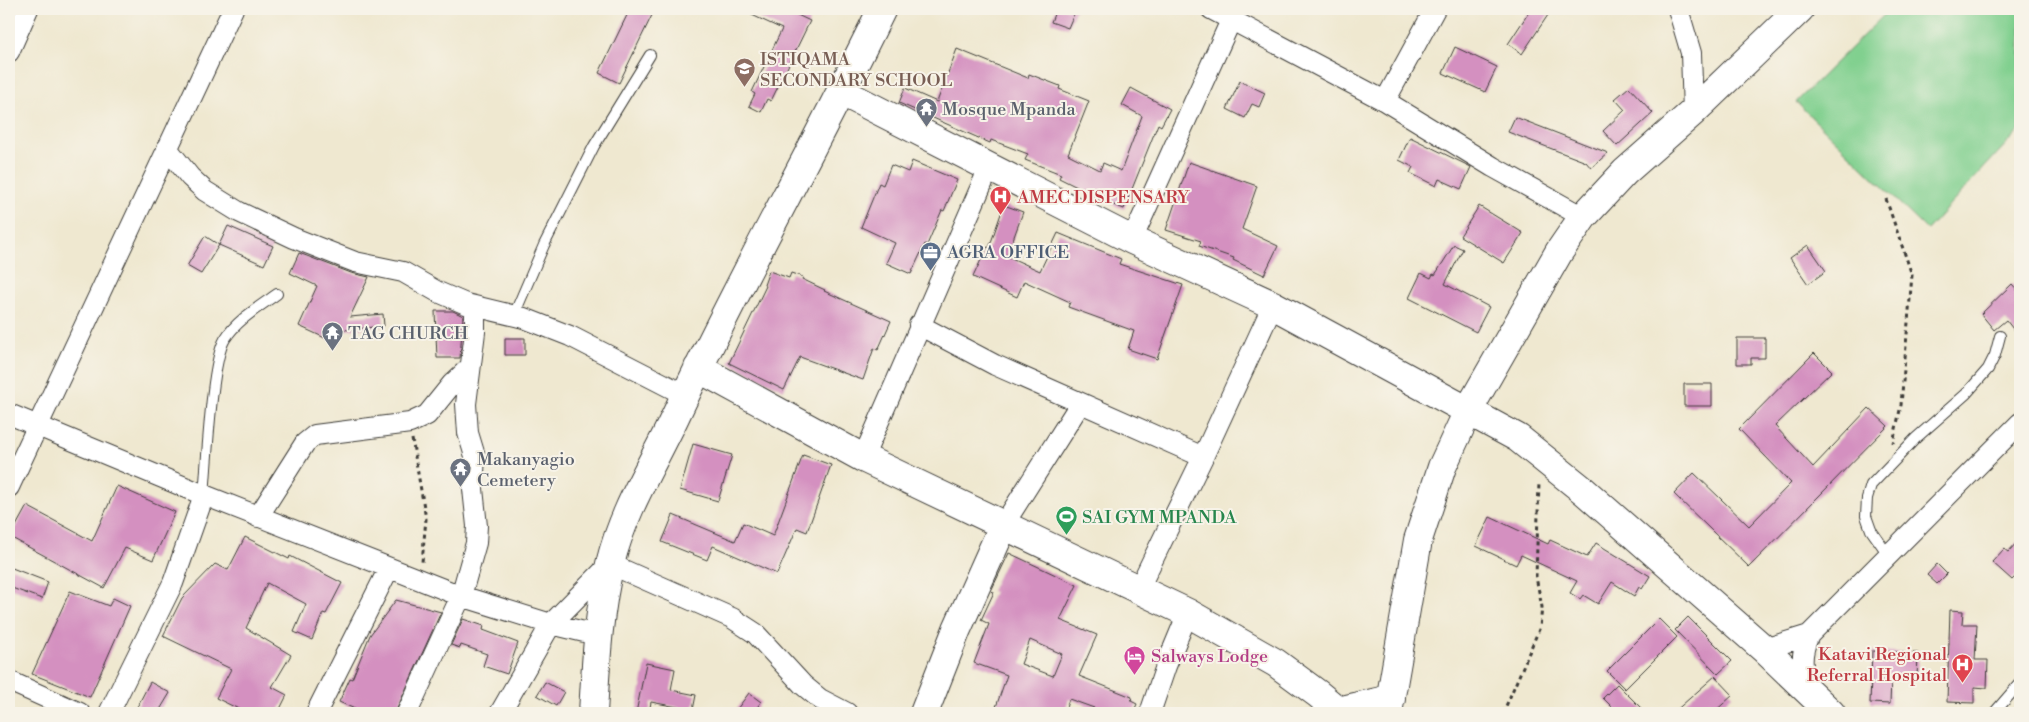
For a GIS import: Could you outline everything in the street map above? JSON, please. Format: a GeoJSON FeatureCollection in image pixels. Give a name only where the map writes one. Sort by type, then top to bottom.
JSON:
{"type":"FeatureCollection","features":[{"type":"Feature","properties":{"kind":"street"},"geometry":{"type":"LineString","coordinates":[[9,52],[28,9]]}},
{"type":"Feature","properties":{"kind":"street"},"geometry":{"type":"LineString","coordinates":[[9,487],[232,9]]}},
{"type":"Feature","properties":{"kind":"street"},"geometry":{"type":"LineString","coordinates":[[593,713],[597,635],[610,564],[633,498],[698,368],[842,92],[882,9]]}},
{"type":"Feature","properties":{"kind":"street"},"geometry":{"type":"LineString","coordinates":[[1211,9],[1233,14],[1385,101],[1493,167],[1583,217]]}},
{"type":"Feature","properties":{"kind":"street"},"geometry":{"type":"LineString","coordinates":[[1385,101],[1435,9]]}},
{"type":"Feature","properties":{"kind":"street"},"geometry":{"type":"LineString","coordinates":[[1678,9],[1691,53],[1693,112]]}},
{"type":"Feature","properties":{"kind":"street"},"geometry":{"type":"LineString","coordinates":[[698,368],[863,458],[1188,613],[1276,663],[1339,712],[1389,706],[1418,540],[1442,467],[1469,409],[1559,252],[1583,217],[1625,172],[1693,112],[1800,9]]}},
{"type":"Feature","properties":{"kind":"street"},"geometry":{"type":"LineString","coordinates":[[1132,240],[1233,14]]}},
{"type":"Feature","properties":{"kind":"street"},"geometry":{"type":"LineString","coordinates":[[842,92],[1132,240],[1273,305],[1469,409],[1518,438],[1764,649],[1831,713]]}},
{"type":"Feature","properties":{"kind":"street"},"geometry":{"type":"LineString","coordinates":[[167,148],[190,178],[205,191],[239,212],[294,238],[356,262],[403,272],[438,292],[475,307],[514,315],[592,346],[685,395]]}},
{"type":"Feature","properties":{"kind":"street"},"geometry":{"type":"LineString","coordinates":[[863,458],[919,325],[989,168]]}},
{"type":"Feature","properties":{"kind":"street"},"geometry":{"type":"LineString","coordinates":[[1139,588],[1203,458],[1273,305]]}},
{"type":"Feature","properties":{"kind":"street"},"geometry":{"type":"LineString","coordinates":[[407,713],[462,596],[477,535],[473,489],[475,456],[466,419],[475,332],[475,307]]}},
{"type":"Feature","properties":{"kind":"street"},"geometry":{"type":"LineString","coordinates":[[919,325],[995,365],[1203,458]]}},
{"type":"Feature","properties":{"kind":"street"},"geometry":{"type":"LineString","coordinates":[[258,517],[305,443],[315,435],[410,423],[427,416],[452,384],[470,368]]}},
{"type":"Feature","properties":{"kind":"street"},"geometry":{"type":"LineString","coordinates":[[924,713],[957,629],[1004,524],[1080,404]]}},
{"type":"Feature","properties":{"kind":"street"},"geometry":{"type":"LineString","coordinates":[[9,414],[204,496],[462,596],[551,624],[597,635]]}},
{"type":"Feature","properties":{"kind":"street"},"geometry":{"type":"LineString","coordinates":[[1810,692],[1803,674],[1802,662],[1802,649],[1809,635],[2020,424]]}},
{"type":"Feature","properties":{"kind":"street"},"geometry":{"type":"LineString","coordinates":[[108,713],[173,583],[204,496]]}},
{"type":"Feature","properties":{"kind":"street"},"geometry":{"type":"LineString","coordinates":[[500,713],[522,671],[551,624],[610,564]]}},
{"type":"Feature","properties":{"kind":"street"},"geometry":{"type":"LineString","coordinates":[[610,564],[732,618],[755,634],[803,685],[820,699],[847,713]]}},
{"type":"Feature","properties":{"kind":"street"},"geometry":{"type":"LineString","coordinates":[[316,713],[389,568]]}},
{"type":"Feature","properties":{"kind":"street"},"geometry":{"type":"LineString","coordinates":[[1150,713],[1166,666],[1188,613]]}},
{"type":"Feature","properties":{"kind":"street"},"geometry":{"type":"LineString","coordinates":[[1764,649],[1809,635]]}},
{"type":"Feature","properties":{"kind":"street"},"geometry":{"type":"LineString","coordinates":[[9,681],[80,713]]}},
{"type":"Feature","properties":{"kind":"lane"},"geometry":{"type":"LineString","coordinates":[[514,315],[544,245],[594,146],[650,55]]}},
{"type":"Feature","properties":{"kind":"lane"},"geometry":{"type":"LineString","coordinates":[[204,496],[217,367],[224,341],[236,325],[277,294]]}},
{"type":"Feature","properties":{"kind":"lane"},"geometry":{"type":"LineString","coordinates":[[1888,554],[1871,530],[1866,516],[1867,498],[1871,485],[1916,438],[1966,394],[1988,369],[1995,355],[2000,336]]}},
{"type":"Feature","properties":{"kind":"lane"},"geometry":{"type":"LineString","coordinates":[[1994,713],[2020,683]]}},
{"type":"Feature","properties":{"kind":"path"},"geometry":{"type":"LineString","coordinates":[[1886,199],[1912,275],[1902,404],[1887,468]]}},
{"type":"Feature","properties":{"kind":"path"},"geometry":{"type":"LineString","coordinates":[[410,423],[426,519],[426,533],[419,579]]}},
{"type":"Feature","properties":{"kind":"path"},"geometry":{"type":"LineString","coordinates":[[1503,713],[1540,627],[1542,607],[1536,577],[1538,501],[1540,482],[1547,461]]}},
{"type":"Feature","properties":{"kind":"green space"},"geometry":{"type":"Polygon","coordinates":[[[1890,9],[2020,9],[2020,129],[1927,230],[1796,102],[1890,9]]]}},
{"type":"Feature","properties":{"kind":"building"},"geometry":{"type":"Polygon","coordinates":[[[630,9],[655,9],[619,83],[599,73],[630,9]]]}},
{"type":"Feature","properties":{"kind":"building"},"geometry":{"type":"Polygon","coordinates":[[[739,9],[785,9],[810,21],[771,101],[767,99],[761,112],[749,106],[755,94],[752,92],[782,29],[739,9]]]}},
{"type":"Feature","properties":{"kind":"building"},"geometry":{"type":"Polygon","coordinates":[[[1056,9],[1076,9],[1068,28],[1051,22],[1056,9]]]}},
{"type":"Feature","properties":{"kind":"building"},"geometry":{"type":"Polygon","coordinates":[[[1531,9],[1552,9],[1522,54],[1508,44],[1531,9]]]}},
{"type":"Feature","properties":{"kind":"building"},"geometry":{"type":"Polygon","coordinates":[[[1455,47],[1497,67],[1485,92],[1443,73],[1455,47]]]}},
{"type":"Feature","properties":{"kind":"building"},"geometry":{"type":"Polygon","coordinates":[[[957,49],[1028,78],[1029,74],[1060,86],[1059,89],[1089,101],[1068,154],[1100,170],[1103,163],[1121,171],[1142,116],[1122,105],[1131,88],[1170,109],[1161,126],[1158,124],[1124,209],[1090,196],[1091,194],[1059,178],[1061,174],[1025,160],[1028,154],[991,140],[990,143],[899,103],[905,88],[937,102],[957,49]]]}},
{"type":"Feature","properties":{"kind":"building"},"geometry":{"type":"Polygon","coordinates":[[[1240,81],[1265,93],[1259,107],[1252,104],[1245,118],[1227,109],[1240,81]]]}},
{"type":"Feature","properties":{"kind":"building"},"geometry":{"type":"Polygon","coordinates":[[[1629,87],[1653,113],[1617,146],[1603,131],[1625,110],[1615,99],[1629,87]]]}},
{"type":"Feature","properties":{"kind":"building"},"geometry":{"type":"Polygon","coordinates":[[[1515,117],[1608,153],[1591,168],[1586,162],[1508,132],[1515,117]]]}},
{"type":"Feature","properties":{"kind":"building"},"geometry":{"type":"Polygon","coordinates":[[[1410,137],[1471,167],[1461,189],[1439,179],[1436,186],[1410,173],[1413,167],[1399,160],[1410,137]]]}},
{"type":"Feature","properties":{"kind":"building"},"geometry":{"type":"Polygon","coordinates":[[[912,161],[957,180],[944,211],[942,210],[927,245],[925,244],[911,274],[886,263],[895,243],[861,227],[879,183],[883,185],[891,165],[908,172],[912,161]]]}},
{"type":"Feature","properties":{"kind":"building"},"geometry":{"type":"Polygon","coordinates":[[[1189,162],[1257,186],[1242,229],[1278,246],[1264,275],[1233,260],[1234,258],[1199,246],[1201,241],[1166,230],[1189,162]]]}},
{"type":"Feature","properties":{"kind":"building"},"geometry":{"type":"Polygon","coordinates":[[[1004,205],[1023,212],[1007,256],[1040,271],[1058,233],[1121,259],[1119,264],[1183,285],[1157,359],[1128,349],[1134,331],[1068,307],[1070,302],[1024,281],[1017,297],[973,277],[987,247],[989,248],[1004,205]]]}},
{"type":"Feature","properties":{"kind":"building"},"geometry":{"type":"Polygon","coordinates":[[[1479,206],[1523,233],[1504,263],[1460,236],[1479,206]]]}},
{"type":"Feature","properties":{"kind":"building"},"geometry":{"type":"Polygon","coordinates":[[[228,226],[273,246],[264,265],[219,245],[228,226]]]}},
{"type":"Feature","properties":{"kind":"building"},"geometry":{"type":"Polygon","coordinates":[[[205,236],[219,245],[201,274],[187,266],[205,236]]]}},
{"type":"Feature","properties":{"kind":"building"},"geometry":{"type":"Polygon","coordinates":[[[1454,245],[1463,249],[1445,284],[1489,307],[1476,332],[1409,298],[1421,273],[1431,278],[1433,274],[1435,275],[1454,245]]]}},
{"type":"Feature","properties":{"kind":"building"},"geometry":{"type":"Polygon","coordinates":[[[1808,245],[1826,271],[1808,284],[1790,258],[1808,245]]]}},
{"type":"Feature","properties":{"kind":"building"},"geometry":{"type":"Polygon","coordinates":[[[299,253],[351,273],[369,277],[350,317],[383,314],[384,326],[344,330],[338,344],[299,326],[317,286],[290,273],[299,253]]]}},
{"type":"Feature","properties":{"kind":"building"},"geometry":{"type":"Polygon","coordinates":[[[769,271],[789,278],[791,273],[803,277],[802,279],[824,291],[891,321],[878,350],[874,348],[863,380],[800,357],[784,390],[729,363],[766,286],[764,285],[769,271]]]}},
{"type":"Feature","properties":{"kind":"building"},"geometry":{"type":"Polygon","coordinates":[[[2012,284],[2020,293],[2020,338],[2006,320],[1994,330],[1981,314],[2012,284]]]}},
{"type":"Feature","properties":{"kind":"building"},"geometry":{"type":"Polygon","coordinates":[[[435,311],[453,311],[463,316],[460,358],[437,358],[435,311]]]}},
{"type":"Feature","properties":{"kind":"building"},"geometry":{"type":"Polygon","coordinates":[[[505,338],[525,338],[525,355],[505,355],[505,338]]]}},
{"type":"Feature","properties":{"kind":"building"},"geometry":{"type":"Polygon","coordinates":[[[1737,338],[1765,338],[1765,358],[1751,358],[1751,364],[1737,364],[1737,338]]]}},
{"type":"Feature","properties":{"kind":"building"},"geometry":{"type":"Polygon","coordinates":[[[1814,353],[1832,371],[1775,426],[1813,467],[1869,408],[1888,426],[1749,567],[1674,494],[1694,473],[1749,526],[1791,483],[1739,429],[1814,353]]]}},
{"type":"Feature","properties":{"kind":"building"},"geometry":{"type":"Polygon","coordinates":[[[1684,384],[1712,384],[1712,406],[1684,406],[1684,384]]]}},
{"type":"Feature","properties":{"kind":"building"},"geometry":{"type":"Polygon","coordinates":[[[693,444],[732,455],[718,501],[680,490],[693,444]]]}},
{"type":"Feature","properties":{"kind":"building"},"geometry":{"type":"Polygon","coordinates":[[[803,455],[831,465],[807,532],[797,528],[777,574],[713,546],[707,560],[662,542],[673,515],[735,541],[743,523],[773,536],[803,455]]]}},
{"type":"Feature","properties":{"kind":"building"},"geometry":{"type":"Polygon","coordinates":[[[117,486],[175,512],[153,560],[125,548],[104,588],[10,537],[27,506],[92,541],[117,486]]]}},
{"type":"Feature","properties":{"kind":"building"},"geometry":{"type":"Polygon","coordinates":[[[1490,517],[1548,544],[1550,540],[1587,557],[1596,543],[1650,576],[1642,589],[1639,587],[1634,596],[1612,582],[1598,604],[1583,595],[1580,599],[1570,593],[1577,581],[1521,555],[1516,565],[1476,546],[1490,517]]]}},
{"type":"Feature","properties":{"kind":"building"},"geometry":{"type":"Polygon","coordinates":[[[245,537],[289,559],[290,556],[342,583],[326,614],[323,613],[312,640],[294,632],[306,604],[267,583],[246,628],[291,655],[272,687],[287,695],[278,713],[247,713],[216,698],[231,669],[163,636],[182,598],[215,564],[228,570],[245,537]]]}},
{"type":"Feature","properties":{"kind":"building"},"geometry":{"type":"Polygon","coordinates":[[[2020,539],[2020,572],[2012,580],[1992,562],[2004,549],[2008,552],[2020,539]]]}},
{"type":"Feature","properties":{"kind":"building"},"geometry":{"type":"Polygon","coordinates":[[[1009,553],[1077,585],[1060,620],[1097,635],[1079,676],[1132,697],[1131,701],[1137,704],[1133,713],[1092,713],[1094,708],[1069,699],[1064,713],[1013,713],[996,707],[1007,675],[974,663],[989,624],[981,620],[994,592],[991,591],[1009,553]],[[1030,640],[1021,664],[1053,676],[1062,654],[1030,640]]]}},
{"type":"Feature","properties":{"kind":"building"},"geometry":{"type":"Polygon","coordinates":[[[1937,564],[1947,574],[1937,584],[1927,575],[1937,564]]]}},
{"type":"Feature","properties":{"kind":"building"},"geometry":{"type":"Polygon","coordinates":[[[12,568],[48,582],[42,599],[9,587],[9,576],[12,568]]]}},
{"type":"Feature","properties":{"kind":"building"},"geometry":{"type":"Polygon","coordinates":[[[70,591],[109,606],[113,598],[130,606],[90,697],[32,674],[70,591]]]}},
{"type":"Feature","properties":{"kind":"building"},"geometry":{"type":"Polygon","coordinates":[[[396,600],[441,612],[395,713],[364,713],[339,702],[350,678],[352,679],[370,635],[396,600]]]}},
{"type":"Feature","properties":{"kind":"building"},"geometry":{"type":"Polygon","coordinates":[[[1950,610],[1963,611],[1962,624],[1977,624],[1975,660],[1988,660],[1987,688],[1974,687],[1974,703],[1947,702],[1950,610]]]}},
{"type":"Feature","properties":{"kind":"building"},"geometry":{"type":"Polygon","coordinates":[[[1688,617],[1732,661],[1718,674],[1675,630],[1688,617]]]}},
{"type":"Feature","properties":{"kind":"building"},"geometry":{"type":"Polygon","coordinates":[[[463,619],[484,626],[483,630],[518,643],[507,674],[483,666],[487,654],[461,645],[460,648],[451,645],[463,619]]]}},
{"type":"Feature","properties":{"kind":"building"},"geometry":{"type":"Polygon","coordinates":[[[1659,619],[1677,637],[1625,689],[1607,671],[1659,619]]]}},
{"type":"Feature","properties":{"kind":"building"},"geometry":{"type":"Polygon","coordinates":[[[1872,651],[1918,653],[1917,679],[1891,678],[1890,704],[1870,703],[1872,651]]]}},
{"type":"Feature","properties":{"kind":"building"},"geometry":{"type":"Polygon","coordinates":[[[646,663],[675,669],[671,690],[696,695],[693,710],[651,702],[649,713],[636,713],[646,663]]]}},
{"type":"Feature","properties":{"kind":"building"},"geometry":{"type":"Polygon","coordinates":[[[1715,676],[1733,695],[1713,713],[1673,713],[1715,676]]]}},
{"type":"Feature","properties":{"kind":"building"},"geometry":{"type":"Polygon","coordinates":[[[150,682],[170,693],[158,713],[144,713],[136,709],[150,682]]]}},
{"type":"Feature","properties":{"kind":"building"},"geometry":{"type":"Polygon","coordinates":[[[545,682],[564,692],[556,706],[537,695],[545,682]]]}},
{"type":"Feature","properties":{"kind":"building"},"geometry":{"type":"Polygon","coordinates":[[[1617,684],[1646,713],[1618,713],[1603,698],[1617,684]]]}},
{"type":"Feature","properties":{"kind":"building"},"geometry":{"type":"Polygon","coordinates":[[[749,693],[761,702],[753,713],[734,713],[749,693]]]}},
{"type":"Feature","properties":{"kind":"place","name":"ISTIQAMA SECONDARY SCHOOL"},"geometry":{"type":"Point","coordinates":[744,88]}},
{"type":"Feature","properties":{"kind":"place","name":"Mosque Mpanda"},"geometry":{"type":"Point","coordinates":[926,128]}},
{"type":"Feature","properties":{"kind":"place","name":"AMEC DISPENSARY"},"geometry":{"type":"Point","coordinates":[1001,216]}},
{"type":"Feature","properties":{"kind":"place","name":"AGRA OFFICE"},"geometry":{"type":"Point","coordinates":[931,271]}},
{"type":"Feature","properties":{"kind":"place","name":"TAG CHURCH"},"geometry":{"type":"Point","coordinates":[332,352]}},
{"type":"Feature","properties":{"kind":"place","name":"Makanyagio Cemetery"},"geometry":{"type":"Point","coordinates":[461,488]}},
{"type":"Feature","properties":{"kind":"place","name":"SAI GYM MPANDA"},"geometry":{"type":"Point","coordinates":[1066,536]}},
{"type":"Feature","properties":{"kind":"place","name":"Salways Lodge"},"geometry":{"type":"Point","coordinates":[1135,675]}},
{"type":"Feature","properties":{"kind":"place","name":"Katavi Regional Referral Hospital"},"geometry":{"type":"Point","coordinates":[1963,683]}}]}
